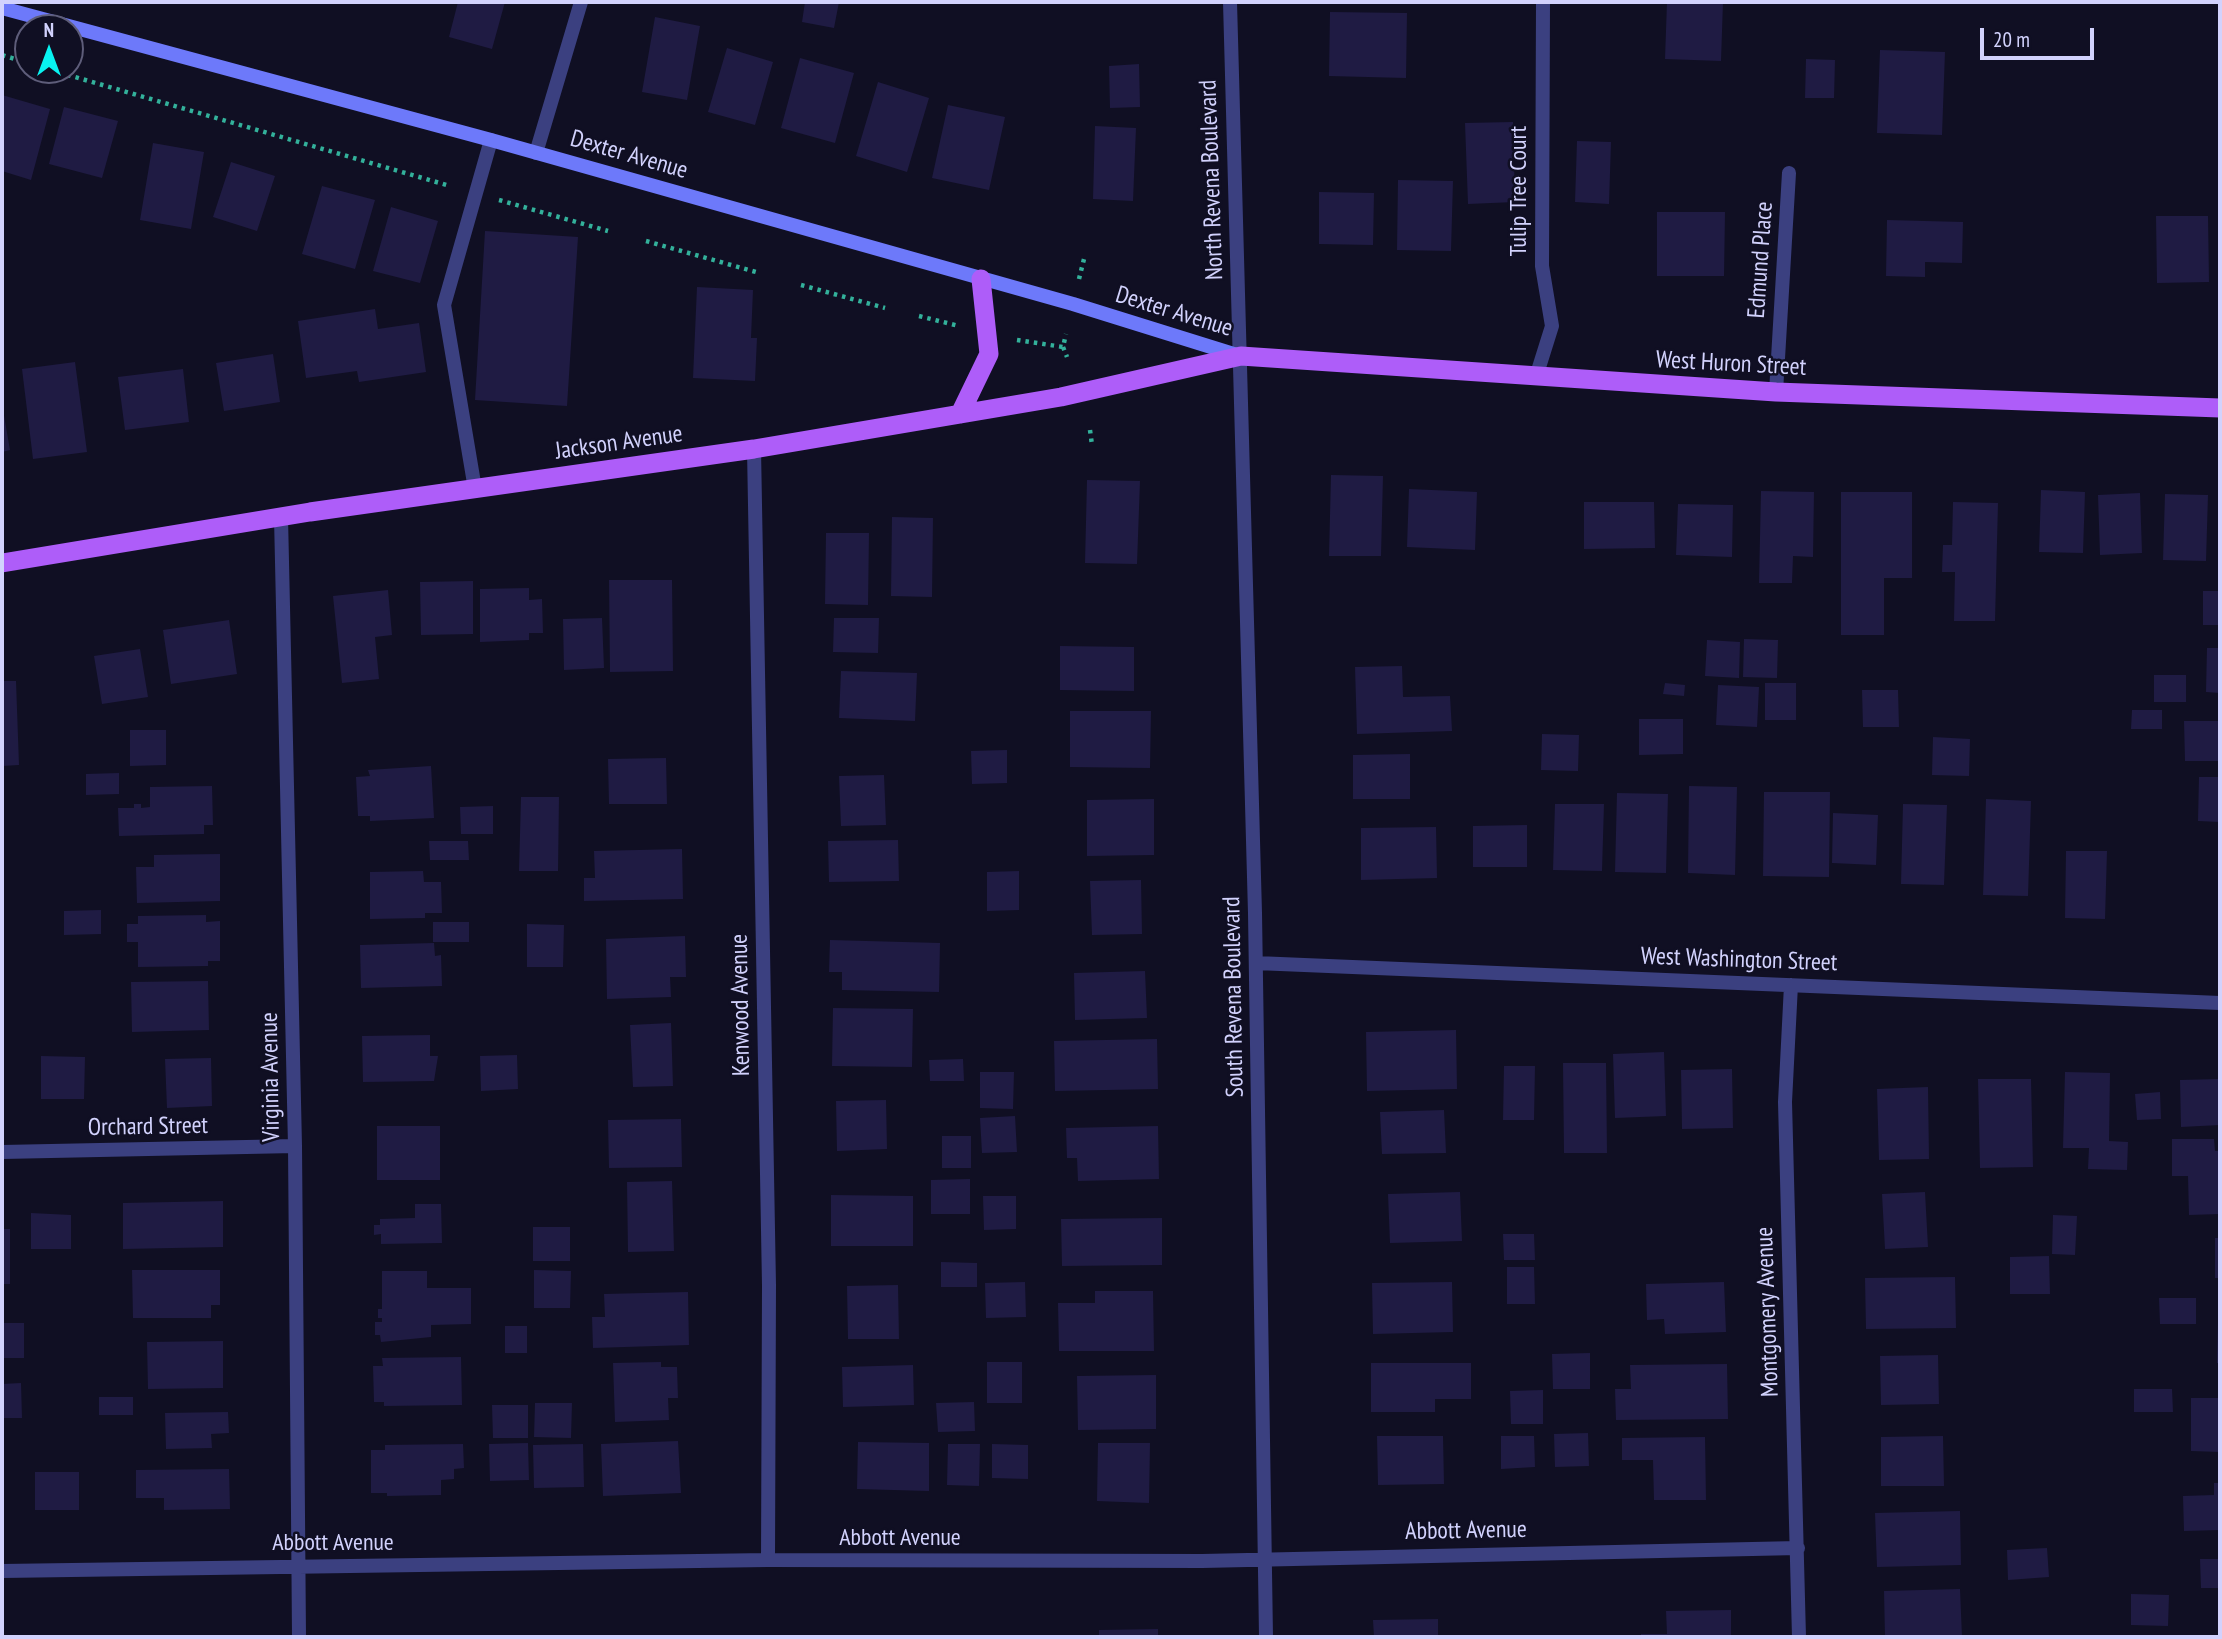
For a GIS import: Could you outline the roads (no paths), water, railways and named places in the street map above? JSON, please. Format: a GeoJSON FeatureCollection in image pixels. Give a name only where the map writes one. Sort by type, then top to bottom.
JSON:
{"type":"FeatureCollection","features":[{"type":"Feature","properties":{"kind":"main road","name":"Dexter Avenue"},"geometry":{"type":"LineString","coordinates":[[2,8],[491,140],[1073,304],[1241,356]]}},
{"type":"Feature","properties":{"kind":"main road"},"geometry":{"type":"LineString","coordinates":[[960,414],[989,354],[981,279]]}},
{"type":"Feature","properties":{"kind":"main road","name":"West Huron Street"},"geometry":{"type":"LineString","coordinates":[[1241,356],[1776,392],[2220,408]]}},
{"type":"Feature","properties":{"kind":"main road","name":"Jackson Avenue"},"geometry":{"type":"LineString","coordinates":[[2,563],[281,517],[754,449],[1079,394],[1241,356]]}},
{"type":"Feature","properties":{"kind":"street"},"geometry":{"type":"LineString","coordinates":[[536,153],[581,2]]}},
{"type":"Feature","properties":{"kind":"street","name":"North Revena Boulevard"},"geometry":{"type":"LineString","coordinates":[[1230,2],[1241,356]]}},
{"type":"Feature","properties":{"kind":"street","name":"Tulip Tree Court"},"geometry":{"type":"LineString","coordinates":[[1536,377],[1552,326],[1542,266],[1543,2]]}},
{"type":"Feature","properties":{"kind":"street"},"geometry":{"type":"LineString","coordinates":[[475,489],[444,305],[491,140]]}},
{"type":"Feature","properties":{"kind":"street","name":"Edmund Place"},"geometry":{"type":"LineString","coordinates":[[1776,392],[1789,173]]}},
{"type":"Feature","properties":{"kind":"street","name":"South Revena Boulevard"},"geometry":{"type":"LineString","coordinates":[[1241,356],[1256,963],[1266,1637]]}},
{"type":"Feature","properties":{"kind":"street","name":"Kenwood Avenue"},"geometry":{"type":"LineString","coordinates":[[754,449],[769,1285],[768,1560]]}},
{"type":"Feature","properties":{"kind":"street","name":"Virginia Avenue"},"geometry":{"type":"LineString","coordinates":[[281,517],[295,1146],[299,1637]]}},
{"type":"Feature","properties":{"kind":"street","name":"West Washington Street"},"geometry":{"type":"LineString","coordinates":[[1256,963],[2220,1003]]}},
{"type":"Feature","properties":{"kind":"street","name":"Montgomery Avenue"},"geometry":{"type":"LineString","coordinates":[[1791,985],[1785,1102],[1799,1637]]}},
{"type":"Feature","properties":{"kind":"street","name":"Orchard Street"},"geometry":{"type":"LineString","coordinates":[[2,1152],[295,1146]]}},
{"type":"Feature","properties":{"kind":"street","name":"Abbott Avenue"},"geometry":{"type":"LineString","coordinates":[[2,1571],[768,1560],[1202,1561],[1798,1548]]}}]}
